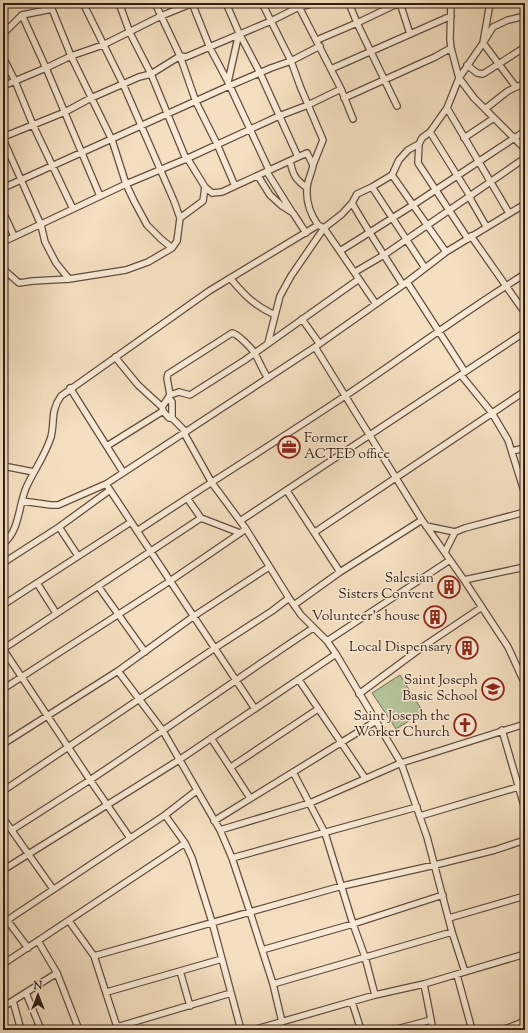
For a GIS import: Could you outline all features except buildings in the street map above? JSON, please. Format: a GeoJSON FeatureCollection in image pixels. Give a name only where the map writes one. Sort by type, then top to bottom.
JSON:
{"type":"FeatureCollection","features":[{"type":"Feature","properties":{"kind":"street"},"geometry":{"type":"LineString","coordinates":[[3,269],[19,283],[70,279],[126,270],[148,262],[172,248],[177,241],[180,218],[161,169],[123,84],[83,3]]}},
{"type":"Feature","properties":{"kind":"street"},"geometry":{"type":"LineString","coordinates":[[119,3],[130,33],[151,74],[186,159],[190,160],[205,187],[212,193],[222,192],[307,153],[313,165]]}},
{"type":"Feature","properties":{"kind":"street"},"geometry":{"type":"LineString","coordinates":[[155,3],[180,56],[196,102],[217,144],[235,186]]}},
{"type":"Feature","properties":{"kind":"street"},"geometry":{"type":"LineString","coordinates":[[3,86],[71,56],[103,45],[130,33],[161,16],[193,3],[210,48],[268,171],[306,233]]}},
{"type":"Feature","properties":{"kind":"street"},"geometry":{"type":"LineString","coordinates":[[226,3],[298,157]]}},
{"type":"Feature","properties":{"kind":"street"},"geometry":{"type":"LineString","coordinates":[[262,3],[291,61],[323,140],[313,165],[307,188],[312,218],[318,225],[324,228],[376,304]]}},
{"type":"Feature","properties":{"kind":"street"},"geometry":{"type":"LineString","coordinates":[[70,279],[56,263],[45,242],[41,225],[3,138],[64,112],[91,98],[139,77],[151,74],[180,56],[186,57],[210,48],[239,33],[271,21],[298,5],[315,3]]}},
{"type":"Feature","properties":{"kind":"street"},"geometry":{"type":"LineString","coordinates":[[349,3],[397,106]]}},
{"type":"Feature","properties":{"kind":"street"},"geometry":{"type":"LineString","coordinates":[[317,40],[399,3],[410,34]]}},
{"type":"Feature","properties":{"kind":"street"},"geometry":{"type":"LineString","coordinates":[[451,3],[450,39],[459,78],[474,98],[515,137],[525,149]]}},
{"type":"Feature","properties":{"kind":"street"},"geometry":{"type":"LineString","coordinates":[[490,3],[482,43],[516,87]]}},
{"type":"Feature","properties":{"kind":"street"},"geometry":{"type":"LineString","coordinates":[[298,5],[341,89],[353,120]]}},
{"type":"Feature","properties":{"kind":"street"},"geometry":{"type":"LineString","coordinates":[[3,36],[5,32],[22,16],[52,9],[71,56],[112,140],[126,184],[147,224],[172,248]]}},
{"type":"Feature","properties":{"kind":"street"},"geometry":{"type":"LineString","coordinates":[[22,16],[46,68],[100,196]]}},
{"type":"Feature","properties":{"kind":"street"},"geometry":{"type":"LineString","coordinates":[[331,69],[371,50],[451,16]]}},
{"type":"Feature","properties":{"kind":"street"},"geometry":{"type":"LineString","coordinates":[[525,16],[508,20],[493,27],[459,78],[447,108],[430,132],[422,138],[419,144],[418,163],[449,211],[525,314]]}},
{"type":"Feature","properties":{"kind":"street"},"geometry":{"type":"LineString","coordinates":[[228,84],[239,33]]}},
{"type":"Feature","properties":{"kind":"street"},"geometry":{"type":"LineString","coordinates":[[3,188],[168,115],[196,102],[228,84],[291,61],[320,46]]}},
{"type":"Feature","properties":{"kind":"street"},"geometry":{"type":"LineString","coordinates":[[467,65],[477,73],[482,74],[525,47]]}},
{"type":"Feature","properties":{"kind":"street"},"geometry":{"type":"LineString","coordinates":[[344,98],[435,58],[451,48]]}},
{"type":"Feature","properties":{"kind":"street"},"geometry":{"type":"LineString","coordinates":[[3,57],[72,209]]}},
{"type":"Feature","properties":{"kind":"street"},"geometry":{"type":"LineString","coordinates":[[485,109],[508,91],[525,83]]}},
{"type":"Feature","properties":{"kind":"street"},"geometry":{"type":"LineString","coordinates":[[3,242],[126,184],[186,159],[278,116],[308,105],[341,89]]}},
{"type":"Feature","properties":{"kind":"street"},"geometry":{"type":"LineString","coordinates":[[447,108],[464,138],[480,161],[509,213]]}},
{"type":"Feature","properties":{"kind":"street"},"geometry":{"type":"LineString","coordinates":[[464,138],[494,118]]}},
{"type":"Feature","properties":{"kind":"street"},"geometry":{"type":"LineString","coordinates":[[340,251],[525,131]]}},
{"type":"Feature","properties":{"kind":"street"},"geometry":{"type":"LineString","coordinates":[[430,132],[470,196],[486,226]]}},
{"type":"Feature","properties":{"kind":"street"},"geometry":{"type":"LineString","coordinates":[[268,343],[280,296],[291,276],[324,228],[342,214],[352,203],[357,194],[392,175],[399,160],[408,150],[419,144]]}},
{"type":"Feature","properties":{"kind":"street"},"geometry":{"type":"LineString","coordinates":[[355,272],[384,255],[525,158]]}},
{"type":"Feature","properties":{"kind":"street"},"geometry":{"type":"LineString","coordinates":[[290,160],[292,172],[296,180],[307,188]]}},
{"type":"Feature","properties":{"kind":"street"},"geometry":{"type":"LineString","coordinates":[[392,175],[428,224],[446,252]]}},
{"type":"Feature","properties":{"kind":"street"},"geometry":{"type":"LineString","coordinates":[[258,176],[270,194],[282,206],[293,213]]}},
{"type":"Feature","properties":{"kind":"street"},"geometry":{"type":"LineString","coordinates":[[180,218],[203,201],[205,187]]}},
{"type":"Feature","properties":{"kind":"street"},"geometry":{"type":"LineString","coordinates":[[372,187],[426,268]]}},
{"type":"Feature","properties":{"kind":"street"},"geometry":{"type":"LineString","coordinates":[[352,203],[369,233],[406,283],[439,332],[463,373],[492,413],[508,440],[525,494]]}},
{"type":"Feature","properties":{"kind":"street"},"geometry":{"type":"LineString","coordinates":[[22,501],[58,505],[106,484],[317,345],[406,283],[446,252],[486,226],[525,204]]}},
{"type":"Feature","properties":{"kind":"street"},"geometry":{"type":"LineString","coordinates":[[3,212],[14,236]]}},
{"type":"Feature","properties":{"kind":"street"},"geometry":{"type":"LineString","coordinates":[[3,544],[17,523],[26,489],[45,453],[51,436],[54,410],[56,403],[61,396],[70,388],[209,291],[318,225]]}},
{"type":"Feature","properties":{"kind":"street"},"geometry":{"type":"LineString","coordinates":[[137,531],[346,396],[505,286],[525,274]]}},
{"type":"Feature","properties":{"kind":"street"},"geometry":{"type":"LineString","coordinates":[[230,278],[245,297],[264,310],[275,315]]}},
{"type":"Feature","properties":{"kind":"street"},"geometry":{"type":"LineString","coordinates":[[107,446],[162,409],[169,397],[179,392],[190,395],[212,382],[359,279]]}},
{"type":"Feature","properties":{"kind":"street"},"geometry":{"type":"LineString","coordinates":[[302,319],[368,435],[395,478],[508,647],[523,674],[525,684]]}},
{"type":"Feature","properties":{"kind":"street"},"geometry":{"type":"LineString","coordinates":[[240,521],[525,332]]}},
{"type":"Feature","properties":{"kind":"street"},"geometry":{"type":"LineString","coordinates":[[172,418],[172,402],[169,397],[166,378],[168,374],[230,334],[237,334],[254,353],[262,370],[268,378]]}},
{"type":"Feature","properties":{"kind":"street"},"geometry":{"type":"LineString","coordinates":[[115,357],[138,385],[169,418],[172,418],[185,433],[212,483],[246,529],[289,598],[313,628],[327,641],[336,654],[401,763],[420,816],[435,865],[452,932],[465,972]]}},
{"type":"Feature","properties":{"kind":"street"},"geometry":{"type":"LineString","coordinates":[[70,388],[123,472]]}},
{"type":"Feature","properties":{"kind":"street"},"geometry":{"type":"LineString","coordinates":[[315,532],[525,391]]}},
{"type":"Feature","properties":{"kind":"street"},"geometry":{"type":"LineString","coordinates":[[512,451],[525,448]]}},
{"type":"Feature","properties":{"kind":"street"},"geometry":{"type":"LineString","coordinates":[[3,466],[34,472]]}},
{"type":"Feature","properties":{"kind":"street"},"geometry":{"type":"LineString","coordinates":[[106,484],[255,709]]}},
{"type":"Feature","properties":{"kind":"street"},"geometry":{"type":"LineString","coordinates":[[3,563],[59,527],[110,490]]}},
{"type":"Feature","properties":{"kind":"street"},"geometry":{"type":"LineString","coordinates":[[287,490],[340,572]]}},
{"type":"Feature","properties":{"kind":"street"},"geometry":{"type":"LineString","coordinates":[[187,498],[201,518],[240,533]]}},
{"type":"Feature","properties":{"kind":"street"},"geometry":{"type":"LineString","coordinates":[[426,526],[455,532],[525,512]]}},
{"type":"Feature","properties":{"kind":"street"},"geometry":{"type":"LineString","coordinates":[[130,838],[3,649],[201,518]]}},
{"type":"Feature","properties":{"kind":"street"},"geometry":{"type":"LineString","coordinates":[[294,605],[340,572],[422,520]]}},
{"type":"Feature","properties":{"kind":"street"},"geometry":{"type":"LineString","coordinates":[[3,605],[131,522]]}},
{"type":"Feature","properties":{"kind":"street"},"geometry":{"type":"LineString","coordinates":[[59,527],[78,556]]}},
{"type":"Feature","properties":{"kind":"street"},"geometry":{"type":"LineString","coordinates":[[3,689],[170,581],[246,529]]}},
{"type":"Feature","properties":{"kind":"street"},"geometry":{"type":"LineString","coordinates":[[445,552],[455,532]]}},
{"type":"Feature","properties":{"kind":"street"},"geometry":{"type":"LineString","coordinates":[[327,641],[450,560]]}},
{"type":"Feature","properties":{"kind":"street"},"geometry":{"type":"LineString","coordinates":[[3,744],[118,671],[194,616],[269,567]]}},
{"type":"Feature","properties":{"kind":"street"},"geometry":{"type":"LineString","coordinates":[[464,580],[524,568]]}},
{"type":"Feature","properties":{"kind":"street"},"geometry":{"type":"LineString","coordinates":[[37,583],[56,614]]}},
{"type":"Feature","properties":{"kind":"street"},"geometry":{"type":"LineString","coordinates":[[98,586],[145,652]]}},
{"type":"Feature","properties":{"kind":"street"},"geometry":{"type":"LineString","coordinates":[[3,792],[272,611],[289,598]]}},
{"type":"Feature","properties":{"kind":"street"},"geometry":{"type":"LineString","coordinates":[[359,694],[421,648],[482,607]]}},
{"type":"Feature","properties":{"kind":"street"},"geometry":{"type":"LineString","coordinates":[[12,830],[90,780],[313,628]]}},
{"type":"Feature","properties":{"kind":"street"},"geometry":{"type":"LineString","coordinates":[[3,870],[179,760],[336,654]]}},
{"type":"Feature","properties":{"kind":"street"},"geometry":{"type":"LineString","coordinates":[[118,671],[163,731],[196,791],[220,830],[232,858],[250,912],[273,984],[282,1022]]}},
{"type":"Feature","properties":{"kind":"street"},"geometry":{"type":"LineString","coordinates":[[299,680],[365,778]]}},
{"type":"Feature","properties":{"kind":"street"},"geometry":{"type":"LineString","coordinates":[[231,767],[318,709]]}},
{"type":"Feature","properties":{"kind":"street"},"geometry":{"type":"LineString","coordinates":[[214,821],[376,721]]}},
{"type":"Feature","properties":{"kind":"street"},"geometry":{"type":"LineString","coordinates":[[220,830],[310,803],[401,763],[525,724]]}},
{"type":"Feature","properties":{"kind":"street"},"geometry":{"type":"LineString","coordinates":[[502,730],[525,808]]}},
{"type":"Feature","properties":{"kind":"street"},"geometry":{"type":"LineString","coordinates":[[211,738],[250,798]]}},
{"type":"Feature","properties":{"kind":"street"},"geometry":{"type":"LineString","coordinates":[[294,772],[325,833],[353,924],[365,957],[375,995]]}},
{"type":"Feature","properties":{"kind":"street"},"geometry":{"type":"LineString","coordinates":[[420,816],[525,785]]}},
{"type":"Feature","properties":{"kind":"street"},"geometry":{"type":"LineString","coordinates":[[28,948],[5,922],[166,815],[196,791]]}},
{"type":"Feature","properties":{"kind":"street"},"geometry":{"type":"LineString","coordinates":[[232,858],[417,807]]}},
{"type":"Feature","properties":{"kind":"street"},"geometry":{"type":"LineString","coordinates":[[166,815],[185,843],[192,858],[212,922],[241,1030]]}},
{"type":"Feature","properties":{"kind":"street"},"geometry":{"type":"LineString","coordinates":[[3,818],[5,825],[12,830],[53,889]]}},
{"type":"Feature","properties":{"kind":"street"},"geometry":{"type":"LineString","coordinates":[[94,956],[342,886],[495,850],[525,840]]}},
{"type":"Feature","properties":{"kind":"street"},"geometry":{"type":"LineString","coordinates":[[3,964],[185,843]]}},
{"type":"Feature","properties":{"kind":"street"},"geometry":{"type":"LineString","coordinates":[[262,950],[353,924],[443,895]]}},
{"type":"Feature","properties":{"kind":"street"},"geometry":{"type":"LineString","coordinates":[[449,918],[525,896]]}},
{"type":"Feature","properties":{"kind":"street"},"geometry":{"type":"LineString","coordinates":[[69,921],[94,956],[118,1028],[231,993]]}},
{"type":"Feature","properties":{"kind":"street"},"geometry":{"type":"LineString","coordinates":[[273,984],[452,932]]}},
{"type":"Feature","properties":{"kind":"street"},"geometry":{"type":"LineString","coordinates":[[38,941],[57,973],[79,1030]]}},
{"type":"Feature","properties":{"kind":"street"},"geometry":{"type":"LineString","coordinates":[[253,1030],[265,1028],[375,995],[424,984],[525,954]]}},
{"type":"Feature","properties":{"kind":"street"},"geometry":{"type":"LineString","coordinates":[[107,992],[222,959]]}},
{"type":"Feature","properties":{"kind":"street"},"geometry":{"type":"LineString","coordinates":[[180,971],[190,1006]]}},
{"type":"Feature","properties":{"kind":"street"},"geometry":{"type":"LineString","coordinates":[[3,1007],[57,973]]}},
{"type":"Feature","properties":{"kind":"street"},"geometry":{"type":"LineString","coordinates":[[457,974],[472,1030]]}},
{"type":"Feature","properties":{"kind":"street"},"geometry":{"type":"LineString","coordinates":[[424,984],[433,1030]]}},
{"type":"Feature","properties":{"kind":"street"},"geometry":{"type":"LineString","coordinates":[[26,993],[41,1030]]}},
{"type":"Feature","properties":{"kind":"street"},"geometry":{"type":"LineString","coordinates":[[13,1001],[21,1030]]}},
{"type":"Feature","properties":{"kind":"street"},"geometry":{"type":"LineString","coordinates":[[352,1002],[361,1030]]}},
{"type":"Feature","properties":{"kind":"street"},"geometry":{"type":"LineString","coordinates":[[393,1030],[431,1020]]}},
{"type":"Feature","properties":{"kind":"street"},"geometry":{"type":"LineString","coordinates":[[503,1030],[525,1022]]}},
{"type":"Feature","properties":{"kind":"green space"},"geometry":{"type":"Polygon","coordinates":[[[400,675],[423,712],[396,729],[372,693],[400,675]]]}},
{"type":"Feature","properties":{"kind":"place","name":"Former ACTED office"},"geometry":{"type":"Point","coordinates":[289,447]}},
{"type":"Feature","properties":{"kind":"place","name":"Salesian Sisters Convent"},"geometry":{"type":"Point","coordinates":[449,587]}},
{"type":"Feature","properties":{"kind":"place","name":"Volunteer's house"},"geometry":{"type":"Point","coordinates":[435,617]}},
{"type":"Feature","properties":{"kind":"place","name":"Local Dispensary"},"geometry":{"type":"Point","coordinates":[467,648]}},
{"type":"Feature","properties":{"kind":"place","name":"Saint Joseph Basic School"},"geometry":{"type":"Point","coordinates":[493,689]}},
{"type":"Feature","properties":{"kind":"place","name":"Saint Joseph the Worker Church"},"geometry":{"type":"Point","coordinates":[465,725]}}]}
